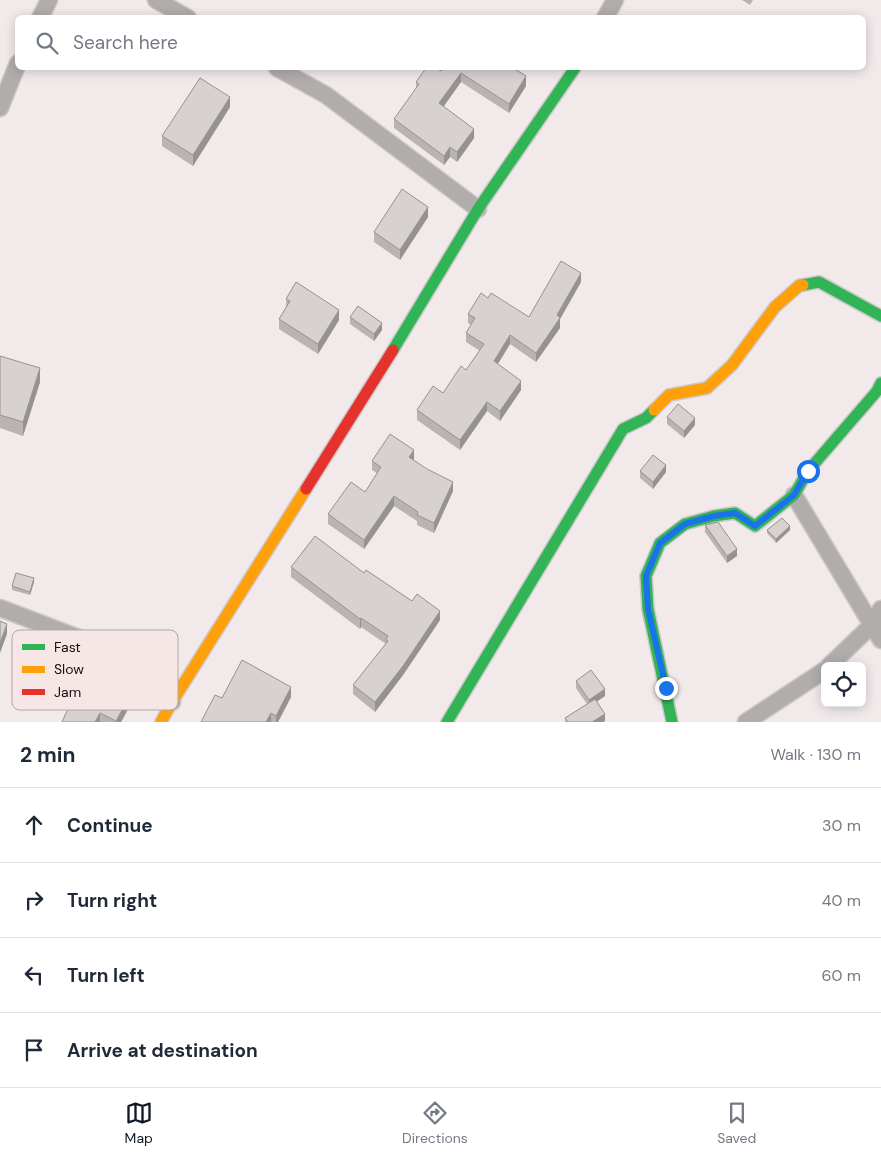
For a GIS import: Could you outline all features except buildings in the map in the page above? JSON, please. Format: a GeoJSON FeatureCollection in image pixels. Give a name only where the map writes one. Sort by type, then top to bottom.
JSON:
{"type":"FeatureCollection","features":[{"type":"Feature","properties":{"kind":"street"},"geometry":{"type":"LineString","coordinates":[[41,15],[48,0]]}},
{"type":"Feature","properties":{"kind":"street"},"geometry":{"type":"LineString","coordinates":[[156,0],[183,15]]}},
{"type":"Feature","properties":{"kind":"street"},"geometry":{"type":"LineString","coordinates":[[607,15],[615,0]]}},
{"type":"Feature","properties":{"kind":"street"},"geometry":{"type":"LineString","coordinates":[[0,108],[15,70]]}},
{"type":"Feature","properties":{"kind":"street"},"geometry":{"type":"LineString","coordinates":[[281,70],[326,95],[478,209]]}},
{"type":"Feature","properties":{"kind":"street"},"geometry":{"type":"LineString","coordinates":[[178,693],[373,384],[478,209],[574,70]]}},
{"type":"Feature","properties":{"kind":"street"},"geometry":{"type":"LineString","coordinates":[[447,722],[623,428],[646,418],[668,395],[707,388],[732,365],[775,307],[800,285],[819,282],[881,316]]}},
{"type":"Feature","properties":{"kind":"street"},"geometry":{"type":"LineString","coordinates":[[672,722],[648,609],[646,576],[660,543],[685,524],[714,516],[735,513],[755,526],[794,495],[808,471],[881,383]]}},
{"type":"Feature","properties":{"kind":"street"},"geometry":{"type":"LineString","coordinates":[[794,495],[881,640]]}},
{"type":"Feature","properties":{"kind":"street"},"geometry":{"type":"LineString","coordinates":[[0,608],[58,630]]}},
{"type":"Feature","properties":{"kind":"street"},"geometry":{"type":"LineString","coordinates":[[833,662],[872,625],[881,609]]}},
{"type":"Feature","properties":{"kind":"street"},"geometry":{"type":"LineString","coordinates":[[746,722],[821,673]]}},
{"type":"Feature","properties":{"kind":"street"},"geometry":{"type":"LineString","coordinates":[[161,722],[168,710]]}},
{"type":"Feature","properties":{"kind":"traffic: fast"},"geometry":{"type":"LineString","coordinates":[[393,350],[478,209],[574,70]]}},
{"type":"Feature","properties":{"kind":"traffic: fast"},"geometry":{"type":"LineString","coordinates":[[803,285],[819,282],[881,316]]}},
{"type":"Feature","properties":{"kind":"traffic: fast"},"geometry":{"type":"LineString","coordinates":[[672,722],[648,609],[646,576],[660,543],[685,524],[714,516],[735,513],[755,526],[794,495],[808,471],[877,391],[881,383]]}},
{"type":"Feature","properties":{"kind":"traffic: fast"},"geometry":{"type":"LineString","coordinates":[[447,722],[623,429],[646,418],[654,410]]}},
{"type":"Feature","properties":{"kind":"traffic: slow"},"geometry":{"type":"LineString","coordinates":[[654,410],[669,395],[707,388],[732,365],[775,307],[800,285],[803,285]]}},
{"type":"Feature","properties":{"kind":"traffic: slow"},"geometry":{"type":"LineString","coordinates":[[178,692],[306,489]]}},
{"type":"Feature","properties":{"kind":"traffic: slow"},"geometry":{"type":"LineString","coordinates":[[161,722],[168,710]]}},
{"type":"Feature","properties":{"kind":"traffic: jam"},"geometry":{"type":"LineString","coordinates":[[306,489],[393,350]]}},
{"type":"Feature","properties":{"kind":"route"},"geometry":{"type":"LineString","coordinates":[[666,688],[648,609],[646,576],[660,543],[685,524],[714,516],[735,513],[755,526],[794,495],[808,471]]}}]}
